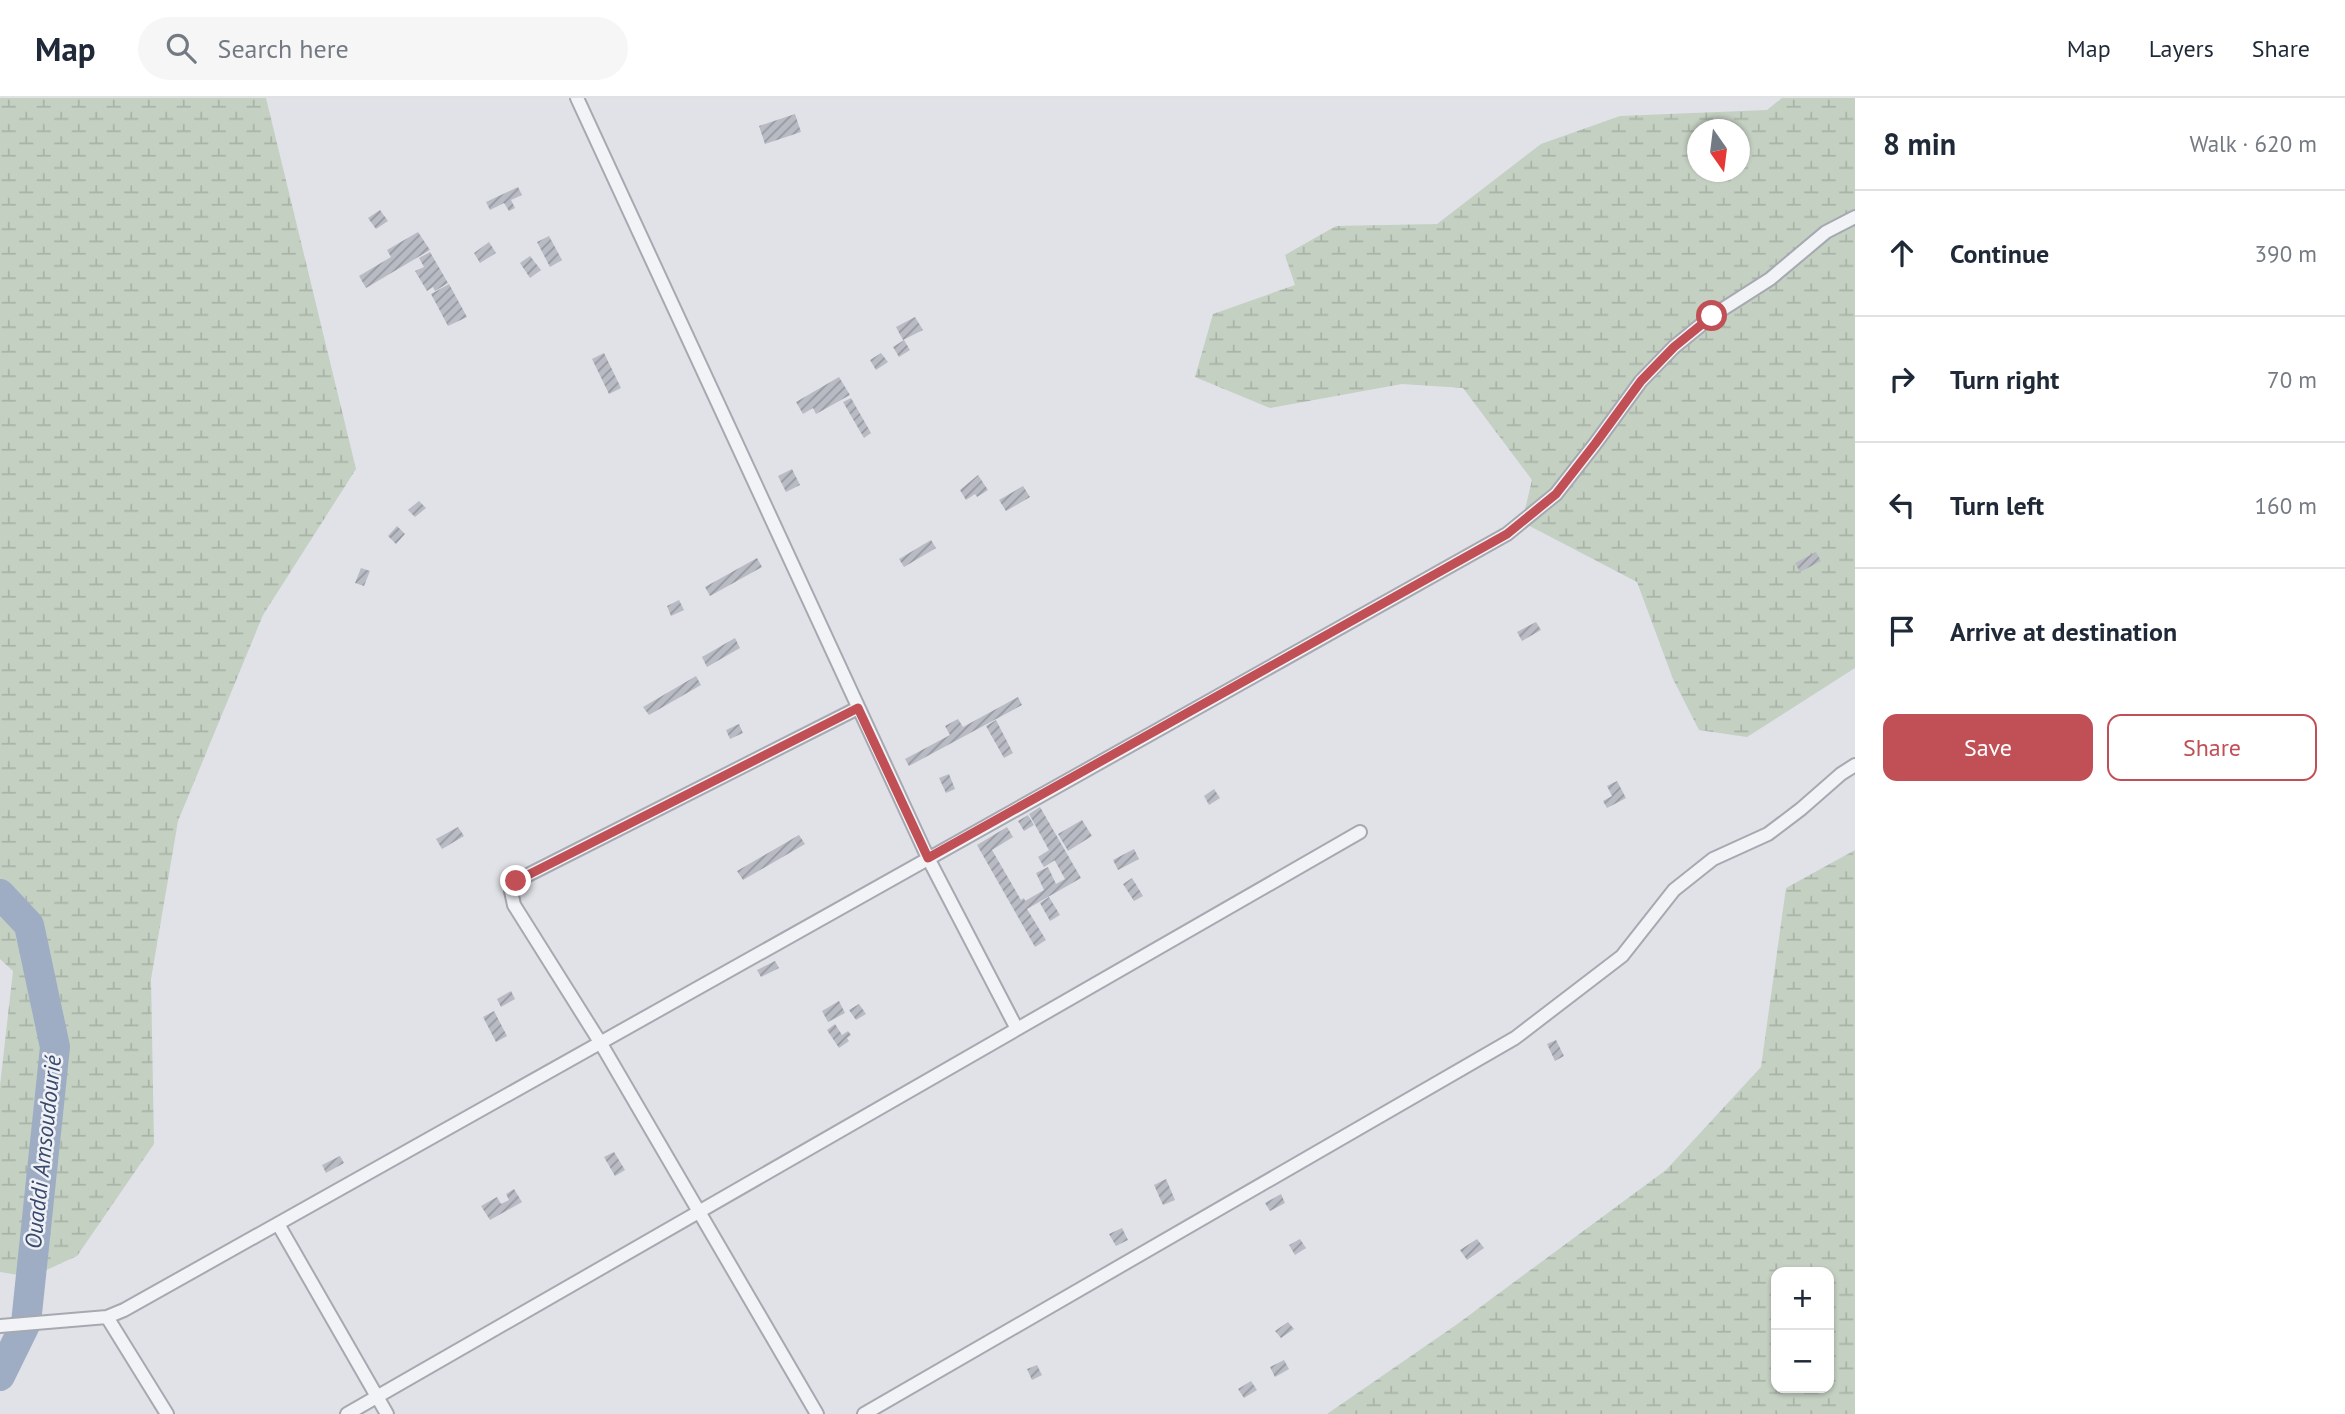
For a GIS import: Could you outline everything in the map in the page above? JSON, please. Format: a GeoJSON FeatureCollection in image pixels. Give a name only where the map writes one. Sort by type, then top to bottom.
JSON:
{"type":"FeatureCollection","features":[{"type":"Feature","properties":{"kind":"street"},"geometry":{"type":"LineString","coordinates":[[577,98],[928,858],[1017,1029]]}},
{"type":"Feature","properties":{"kind":"street"},"geometry":{"type":"LineString","coordinates":[[0,1326],[107,1317],[124,1310],[1507,534],[1556,494],[1641,381],[1674,347],[1712,316],[1770,279],[1826,232],[1855,218]]}},
{"type":"Feature","properties":{"kind":"street"},"geometry":{"type":"LineString","coordinates":[[817,1414],[600,1042],[514,905],[511,891],[516,881],[858,708]]}},
{"type":"Feature","properties":{"kind":"street"},"geometry":{"type":"LineString","coordinates":[[864,1414],[1515,1038],[1622,956],[1674,890],[1713,859],[1768,834],[1855,765]]}},
{"type":"Feature","properties":{"kind":"street"},"geometry":{"type":"LineString","coordinates":[[347,1414],[1360,832]]}},
{"type":"Feature","properties":{"kind":"street"},"geometry":{"type":"LineString","coordinates":[[278,1224],[387,1414]]}},
{"type":"Feature","properties":{"kind":"street"},"geometry":{"type":"LineString","coordinates":[[107,1317],[167,1414]]}},
{"type":"Feature","properties":{"kind":"green space"},"geometry":{"type":"Polygon","coordinates":[[[0,98],[266,98],[356,469],[263,615],[178,821],[151,979],[154,1144],[77,1256],[31,1277],[0,1272],[0,1086],[13,971],[0,959],[0,98]]]}},
{"type":"Feature","properties":{"kind":"green space"},"geometry":{"type":"Polygon","coordinates":[[[1782,98],[1855,98],[1855,668],[1747,737],[1699,730],[1673,679],[1637,582],[1522,522],[1532,480],[1463,388],[1402,384],[1270,408],[1195,377],[1213,314],[1295,285],[1285,255],[1336,226],[1437,224],[1541,144],[1620,116],[1767,110],[1782,98]]]}},
{"type":"Feature","properties":{"kind":"green space"},"geometry":{"type":"Polygon","coordinates":[[[1855,850],[1855,1414],[1327,1414],[1456,1325],[1666,1170],[1761,1067],[1786,888],[1855,850]]]}},
{"type":"Feature","properties":{"kind":"building"},"geometry":{"type":"Polygon","coordinates":[[[795,114],[801,132],[765,144],[759,126],[795,114]]]}},
{"type":"Feature","properties":{"kind":"building"},"geometry":{"type":"Polygon","coordinates":[[[518,187],[522,195],[511,200],[515,208],[509,211],[504,203],[490,210],[486,202],[518,187]]]}},
{"type":"Feature","properties":{"kind":"building"},"geometry":{"type":"Polygon","coordinates":[[[380,210],[388,221],[376,229],[368,218],[380,210]]]}},
{"type":"Feature","properties":{"kind":"building"},"geometry":{"type":"Polygon","coordinates":[[[418,232],[430,250],[366,288],[359,276],[391,257],[387,250],[418,232]]]}},
{"type":"Feature","properties":{"kind":"building"},"geometry":{"type":"Polygon","coordinates":[[[549,236],[562,260],[550,267],[537,242],[549,236]]]}},
{"type":"Feature","properties":{"kind":"building"},"geometry":{"type":"Polygon","coordinates":[[[489,242],[496,253],[480,263],[474,253],[489,242]]]}},
{"type":"Feature","properties":{"kind":"building"},"geometry":{"type":"Polygon","coordinates":[[[430,252],[448,283],[435,291],[433,287],[427,291],[415,271],[424,267],[419,258],[430,252]]]}},
{"type":"Feature","properties":{"kind":"building"},"geometry":{"type":"Polygon","coordinates":[[[530,256],[541,270],[530,278],[520,263],[530,256]]]}},
{"type":"Feature","properties":{"kind":"building"},"geometry":{"type":"Polygon","coordinates":[[[449,284],[467,317],[448,326],[431,294],[449,284]]]}},
{"type":"Feature","properties":{"kind":"building"},"geometry":{"type":"Polygon","coordinates":[[[915,317],[923,330],[903,340],[896,327],[915,317]]]}},
{"type":"Feature","properties":{"kind":"building"},"geometry":{"type":"Polygon","coordinates":[[[904,340],[910,350],[899,357],[893,347],[904,340]]]}},
{"type":"Feature","properties":{"kind":"building"},"geometry":{"type":"Polygon","coordinates":[[[604,353],[621,388],[609,394],[592,359],[604,353]]]}},
{"type":"Feature","properties":{"kind":"building"},"geometry":{"type":"Polygon","coordinates":[[[881,353],[888,362],[876,370],[870,360],[881,353]]]}},
{"type":"Feature","properties":{"kind":"building"},"geometry":{"type":"Polygon","coordinates":[[[839,377],[850,395],[816,414],[813,408],[803,414],[796,402],[839,377]]]}},
{"type":"Feature","properties":{"kind":"building"},"geometry":{"type":"Polygon","coordinates":[[[851,398],[871,433],[864,438],[843,402],[851,398]]]}},
{"type":"Feature","properties":{"kind":"building"},"geometry":{"type":"Polygon","coordinates":[[[792,469],[800,485],[786,492],[778,476],[792,469]]]}},
{"type":"Feature","properties":{"kind":"building"},"geometry":{"type":"Polygon","coordinates":[[[978,475],[988,490],[966,500],[960,490],[978,475]]]}},
{"type":"Feature","properties":{"kind":"building"},"geometry":{"type":"Polygon","coordinates":[[[1023,486],[1030,497],[1006,511],[999,500],[1023,486]]]}},
{"type":"Feature","properties":{"kind":"building"},"geometry":{"type":"Polygon","coordinates":[[[419,501],[426,508],[415,517],[408,510],[419,501]]]}},
{"type":"Feature","properties":{"kind":"building"},"geometry":{"type":"Polygon","coordinates":[[[397,526],[405,534],[396,544],[388,536],[397,526]]]}},
{"type":"Feature","properties":{"kind":"building"},"geometry":{"type":"Polygon","coordinates":[[[931,540],[936,548],[904,567],[899,559],[931,540]]]}},
{"type":"Feature","properties":{"kind":"building"},"geometry":{"type":"Polygon","coordinates":[[[1816,552],[1821,561],[1800,572],[1795,563],[1816,552]]]}},
{"type":"Feature","properties":{"kind":"building"},"geometry":{"type":"Polygon","coordinates":[[[757,558],[762,567],[710,596],[705,587],[757,558]]]}},
{"type":"Feature","properties":{"kind":"building"},"geometry":{"type":"Polygon","coordinates":[[[361,568],[370,571],[364,586],[355,583],[361,568]]]}},
{"type":"Feature","properties":{"kind":"building"},"geometry":{"type":"Polygon","coordinates":[[[679,600],[684,610],[671,616],[667,606],[679,600]]]}},
{"type":"Feature","properties":{"kind":"building"},"geometry":{"type":"Polygon","coordinates":[[[1536,622],[1541,630],[1522,641],[1517,632],[1536,622]]]}},
{"type":"Feature","properties":{"kind":"building"},"geometry":{"type":"Polygon","coordinates":[[[735,638],[740,648],[707,667],[702,657],[735,638]]]}},
{"type":"Feature","properties":{"kind":"building"},"geometry":{"type":"Polygon","coordinates":[[[696,676],[701,685],[649,715],[643,707],[696,676]]]}},
{"type":"Feature","properties":{"kind":"building"},"geometry":{"type":"Polygon","coordinates":[[[1018,697],[1022,705],[909,766],[905,759],[950,735],[945,726],[958,719],[963,727],[1018,697]]]}},
{"type":"Feature","properties":{"kind":"building"},"geometry":{"type":"Polygon","coordinates":[[[996,720],[1013,753],[1004,758],[986,726],[996,720]]]}},
{"type":"Feature","properties":{"kind":"building"},"geometry":{"type":"Polygon","coordinates":[[[739,724],[743,733],[730,739],[726,730],[739,724]]]}},
{"type":"Feature","properties":{"kind":"building"},"geometry":{"type":"Polygon","coordinates":[[[949,774],[955,789],[946,793],[939,778],[949,774]]]}},
{"type":"Feature","properties":{"kind":"building"},"geometry":{"type":"Polygon","coordinates":[[[1617,781],[1626,798],[1607,808],[1603,801],[1612,796],[1607,786],[1617,781]]]}},
{"type":"Feature","properties":{"kind":"building"},"geometry":{"type":"Polygon","coordinates":[[[1214,789],[1220,798],[1209,805],[1204,796],[1214,789]]]}},
{"type":"Feature","properties":{"kind":"building"},"geometry":{"type":"Polygon","coordinates":[[[1040,807],[1081,878],[1027,909],[1046,940],[1035,947],[977,845],[1007,827],[1013,837],[992,850],[1021,900],[1024,898],[1025,901],[1044,890],[1036,873],[1048,867],[1056,884],[1065,879],[1029,814],[1040,807]]]}},
{"type":"Feature","properties":{"kind":"building"},"geometry":{"type":"Polygon","coordinates":[[[1028,815],[1034,825],[1024,831],[1018,821],[1028,815]]]}},
{"type":"Feature","properties":{"kind":"building"},"geometry":{"type":"Polygon","coordinates":[[[1082,820],[1092,836],[1068,851],[1058,834],[1082,820]]]}},
{"type":"Feature","properties":{"kind":"building"},"geometry":{"type":"Polygon","coordinates":[[[458,827],[464,836],[442,849],[436,839],[458,827]]]}},
{"type":"Feature","properties":{"kind":"building"},"geometry":{"type":"Polygon","coordinates":[[[799,835],[805,844],[743,880],[737,871],[799,835]]]}},
{"type":"Feature","properties":{"kind":"building"},"geometry":{"type":"Polygon","coordinates":[[[1134,849],[1139,859],[1118,870],[1113,860],[1134,849]]]}},
{"type":"Feature","properties":{"kind":"building"},"geometry":{"type":"Polygon","coordinates":[[[1049,850],[1055,860],[1044,867],[1038,857],[1049,850]]]}},
{"type":"Feature","properties":{"kind":"building"},"geometry":{"type":"Polygon","coordinates":[[[1132,878],[1143,896],[1134,901],[1123,884],[1132,878]]]}},
{"type":"Feature","properties":{"kind":"building"},"geometry":{"type":"Polygon","coordinates":[[[1049,897],[1060,915],[1050,921],[1040,903],[1049,897]]]}},
{"type":"Feature","properties":{"kind":"building"},"geometry":{"type":"Polygon","coordinates":[[[775,961],[779,968],[761,977],[757,970],[775,961]]]}},
{"type":"Feature","properties":{"kind":"building"},"geometry":{"type":"Polygon","coordinates":[[[511,991],[515,999],[501,1007],[497,999],[511,991]]]}},
{"type":"Feature","properties":{"kind":"building"},"geometry":{"type":"Polygon","coordinates":[[[839,1001],[845,1013],[828,1022],[822,1011],[839,1001]]]}},
{"type":"Feature","properties":{"kind":"building"},"geometry":{"type":"Polygon","coordinates":[[[859,1004],[866,1014],[856,1020],[849,1010],[859,1004]]]}},
{"type":"Feature","properties":{"kind":"building"},"geometry":{"type":"Polygon","coordinates":[[[494,1011],[507,1036],[496,1042],[483,1017],[494,1011]]]}},
{"type":"Feature","properties":{"kind":"building"},"geometry":{"type":"Polygon","coordinates":[[[835,1024],[842,1035],[848,1031],[851,1035],[847,1038],[849,1041],[839,1048],[827,1030],[835,1024]]]}},
{"type":"Feature","properties":{"kind":"building"},"geometry":{"type":"Polygon","coordinates":[[[1556,1040],[1564,1056],[1555,1061],[1547,1044],[1556,1040]]]}},
{"type":"Feature","properties":{"kind":"building"},"geometry":{"type":"Polygon","coordinates":[[[614,1152],[625,1170],[615,1176],[604,1157],[614,1152]]]}},
{"type":"Feature","properties":{"kind":"building"},"geometry":{"type":"Polygon","coordinates":[[[340,1156],[344,1163],[326,1173],[322,1165],[340,1156]]]}},
{"type":"Feature","properties":{"kind":"building"},"geometry":{"type":"Polygon","coordinates":[[[1166,1179],[1175,1200],[1163,1205],[1154,1185],[1166,1179]]]}},
{"type":"Feature","properties":{"kind":"building"},"geometry":{"type":"Polygon","coordinates":[[[514,1189],[522,1202],[490,1220],[481,1206],[497,1197],[501,1204],[509,1200],[506,1194],[514,1189]]]}},
{"type":"Feature","properties":{"kind":"building"},"geometry":{"type":"Polygon","coordinates":[[[1281,1194],[1285,1203],[1270,1211],[1265,1203],[1281,1194]]]}},
{"type":"Feature","properties":{"kind":"building"},"geometry":{"type":"Polygon","coordinates":[[[1122,1228],[1128,1240],[1116,1246],[1109,1234],[1122,1228]]]}},
{"type":"Feature","properties":{"kind":"building"},"geometry":{"type":"Polygon","coordinates":[[[1300,1239],[1306,1248],[1295,1255],[1289,1245],[1300,1239]]]}},
{"type":"Feature","properties":{"kind":"building"},"geometry":{"type":"Polygon","coordinates":[[[1477,1239],[1484,1248],[1467,1260],[1460,1250],[1477,1239]]]}},
{"type":"Feature","properties":{"kind":"building"},"geometry":{"type":"Polygon","coordinates":[[[1288,1322],[1294,1329],[1281,1338],[1275,1331],[1288,1322]]]}},
{"type":"Feature","properties":{"kind":"building"},"geometry":{"type":"Polygon","coordinates":[[[1284,1360],[1289,1369],[1275,1377],[1270,1367],[1284,1360]]]}},
{"type":"Feature","properties":{"kind":"building"},"geometry":{"type":"Polygon","coordinates":[[[1037,1365],[1042,1375],[1032,1380],[1027,1369],[1037,1365]]]}},
{"type":"Feature","properties":{"kind":"building"},"geometry":{"type":"Polygon","coordinates":[[[1251,1381],[1257,1390],[1244,1398],[1238,1389],[1251,1381]]]}},
{"type":"Feature","properties":{"kind":"waterway","name":"Ouaddi Amsoudourié"},"geometry":{"type":"LineString","coordinates":[[0,894],[29,925],[55,1047],[26,1323],[0,1376]]}},
{"type":"Feature","properties":{"kind":"route"},"geometry":{"type":"LineString","coordinates":[[516,881],[858,708],[928,858],[1507,534],[1556,494],[1641,381],[1674,347],[1712,316]]}}]}
